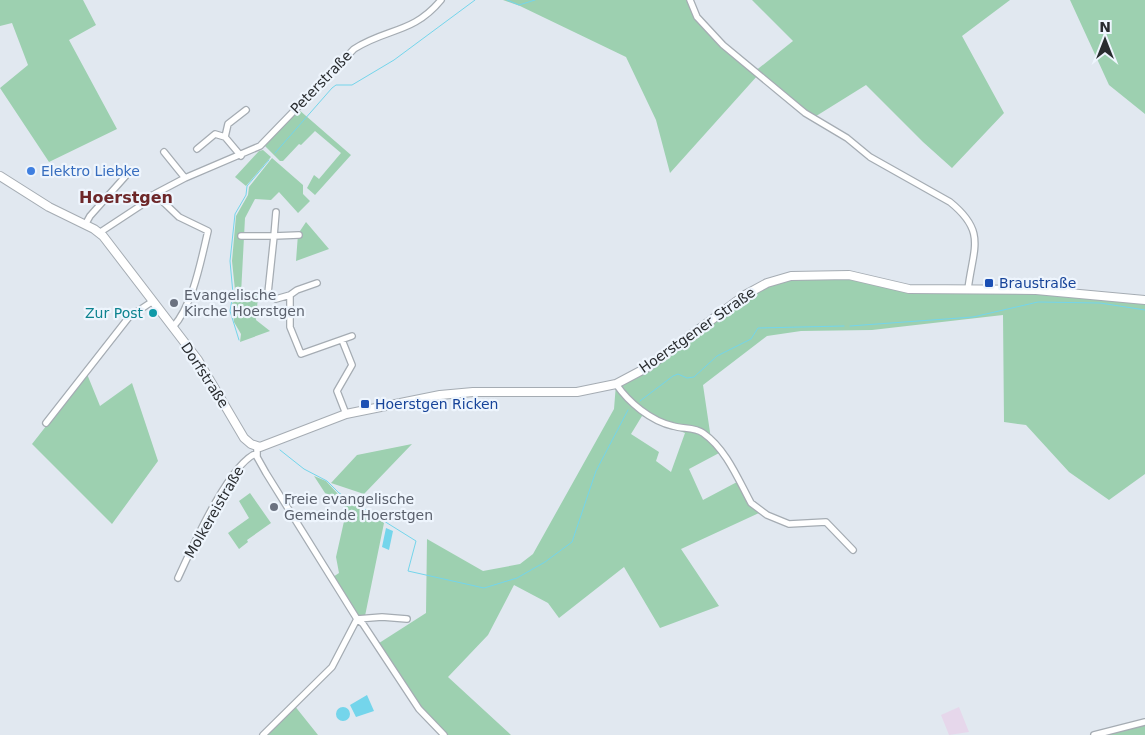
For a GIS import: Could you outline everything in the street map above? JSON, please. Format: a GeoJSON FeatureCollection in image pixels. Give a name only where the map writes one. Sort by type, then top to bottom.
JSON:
{"type":"FeatureCollection","features":[{"type":"Feature","properties":{"kind":"main road","name":"Dorfstraße"},"geometry":{"type":"LineString","coordinates":[[0,176],[48,207],[100,233],[204,368],[244,438],[257,450]]}},
{"type":"Feature","properties":{"kind":"main road","name":"Hoerstgener Straße"},"geometry":{"type":"LineString","coordinates":[[257,450],[346,414],[456,393],[576,392],[616,384],[648,367],[745,295],[779,279],[814,274],[849,275],[909,289],[935,291],[968,289],[1036,290],[1145,300]]}},
{"type":"Feature","properties":{"kind":"street","name":"Peterstraße"},"geometry":{"type":"LineString","coordinates":[[100,233],[155,194],[185,178],[241,156],[260,146],[354,49],[363,43],[408,27],[442,0]]}},
{"type":"Feature","properties":{"kind":"street"},"geometry":{"type":"LineString","coordinates":[[690,0],[697,17],[723,45],[805,113],[847,138],[870,157],[950,202],[959,209],[971,222],[976,238],[968,289]]}},
{"type":"Feature","properties":{"kind":"street"},"geometry":{"type":"LineString","coordinates":[[225,137],[228,124],[246,110]]}},
{"type":"Feature","properties":{"kind":"street"},"geometry":{"type":"LineString","coordinates":[[197,149],[214,134],[225,137],[241,156]]}},
{"type":"Feature","properties":{"kind":"street"},"geometry":{"type":"LineString","coordinates":[[164,152],[185,178]]}},
{"type":"Feature","properties":{"kind":"street"},"geometry":{"type":"LineString","coordinates":[[85,224],[131,170]]}},
{"type":"Feature","properties":{"kind":"street"},"geometry":{"type":"LineString","coordinates":[[155,194],[179,217],[208,231],[202,260],[184,313],[173,327]]}},
{"type":"Feature","properties":{"kind":"street"},"geometry":{"type":"LineString","coordinates":[[276,212],[268,292],[276,299],[317,283]]}},
{"type":"Feature","properties":{"kind":"street"},"geometry":{"type":"LineString","coordinates":[[240,236],[299,235]]}},
{"type":"Feature","properties":{"kind":"street"},"geometry":{"type":"LineString","coordinates":[[290,295],[290,327],[301,354],[352,336]]}},
{"type":"Feature","properties":{"kind":"street"},"geometry":{"type":"LineString","coordinates":[[46,423],[129,317],[153,301]]}},
{"type":"Feature","properties":{"kind":"street"},"geometry":{"type":"LineString","coordinates":[[342,340],[352,365],[336,392],[346,414]]}},
{"type":"Feature","properties":{"kind":"street"},"geometry":{"type":"LineString","coordinates":[[616,384],[651,418],[663,424],[701,432],[711,439],[721,449],[751,503],[758,510],[790,524],[826,522],[853,550]]}},
{"type":"Feature","properties":{"kind":"street","name":"Molkereistraße"},"geometry":{"type":"LineString","coordinates":[[178,578],[207,519],[235,473],[244,460],[257,450],[266,473],[357,619],[363,624],[419,709],[444,735]]}},
{"type":"Feature","properties":{"kind":"street"},"geometry":{"type":"LineString","coordinates":[[263,735],[332,667],[357,619],[382,616],[407,619]]}},
{"type":"Feature","properties":{"kind":"street"},"geometry":{"type":"LineString","coordinates":[[1094,735],[1145,722]]}},
{"type":"Feature","properties":{"kind":"shaded area"},"geometry":{"type":"Polygon","coordinates":[[[959,707],[969,732],[949,735],[941,715],[959,707]]]}},
{"type":"Feature","properties":{"kind":"green space"},"geometry":{"type":"Polygon","coordinates":[[[0,0],[83,0],[96,25],[69,40],[117,129],[49,162],[0,88],[28,65],[12,23],[0,26],[0,0]]]}},
{"type":"Feature","properties":{"kind":"green space"},"geometry":{"type":"Polygon","coordinates":[[[503,0],[687,0],[698,21],[707,31],[754,72],[793,41],[752,0],[1010,0],[962,36],[1004,113],[952,168],[866,85],[813,118],[758,75],[670,173],[656,120],[626,57],[520,6],[503,0]]]}},
{"type":"Feature","properties":{"kind":"green space"},"geometry":{"type":"Polygon","coordinates":[[[1070,0],[1145,0],[1145,114],[1109,85],[1070,0]]]}},
{"type":"Feature","properties":{"kind":"green space"},"geometry":{"type":"Polygon","coordinates":[[[298,109],[351,155],[315,195],[307,188],[314,175],[319,179],[341,153],[315,131],[283,161],[280,161],[265,146],[298,109]]]}},
{"type":"Feature","properties":{"kind":"green space"},"geometry":{"type":"Polygon","coordinates":[[[263,150],[271,157],[246,186],[235,177],[259,151],[263,150]]]}},
{"type":"Feature","properties":{"kind":"green space"},"geometry":{"type":"Polygon","coordinates":[[[272,158],[303,185],[303,194],[310,201],[298,213],[279,192],[271,200],[255,199],[245,218],[241,294],[258,296],[256,320],[270,331],[240,342],[241,334],[234,322],[232,305],[235,290],[232,261],[236,216],[248,195],[249,187],[272,158]]]}},
{"type":"Feature","properties":{"kind":"green space"},"geometry":{"type":"Polygon","coordinates":[[[306,222],[329,249],[296,261],[298,234],[306,222]]]}},
{"type":"Feature","properties":{"kind":"green space"},"geometry":{"type":"Polygon","coordinates":[[[834,275],[911,287],[1036,290],[1145,300],[1145,474],[1109,500],[1069,472],[1026,425],[1004,422],[1003,315],[872,330],[801,331],[767,336],[703,385],[711,439],[721,452],[689,469],[703,500],[737,482],[741,483],[748,504],[759,513],[681,549],[719,606],[660,628],[624,567],[559,618],[548,603],[514,585],[488,635],[448,677],[511,735],[444,735],[419,709],[376,645],[426,613],[427,539],[483,571],[520,564],[533,554],[614,409],[616,384],[632,376],[745,295],[779,279],[834,275]],[[642,416],[631,434],[659,452],[656,461],[671,472],[685,433],[642,416]]]}},
{"type":"Feature","properties":{"kind":"green space"},"geometry":{"type":"Polygon","coordinates":[[[87,374],[100,406],[132,383],[158,461],[112,524],[32,444],[87,374]]]}},
{"type":"Feature","properties":{"kind":"green space"},"geometry":{"type":"Polygon","coordinates":[[[412,444],[364,494],[331,483],[357,455],[412,444]]]}},
{"type":"Feature","properties":{"kind":"green space"},"geometry":{"type":"Polygon","coordinates":[[[314,476],[326,481],[338,494],[384,523],[365,616],[357,615],[333,577],[339,573],[336,557],[347,508],[325,493],[314,476]]]}},
{"type":"Feature","properties":{"kind":"green space"},"geometry":{"type":"Polygon","coordinates":[[[250,493],[271,523],[247,540],[248,542],[239,549],[228,533],[249,518],[239,501],[250,493]]]}},
{"type":"Feature","properties":{"kind":"green space"},"geometry":{"type":"Polygon","coordinates":[[[294,705],[318,735],[263,735],[294,705]]]}},
{"type":"Feature","properties":{"kind":"green space"},"geometry":{"type":"Polygon","coordinates":[[[1145,722],[1145,735],[1094,735],[1145,722]]]}},
{"type":"Feature","properties":{"kind":"water"},"geometry":{"type":"Polygon","coordinates":[[[386,528],[393,531],[389,550],[382,547],[386,528]]]}},
{"type":"Feature","properties":{"kind":"water"},"geometry":{"type":"Polygon","coordinates":[[[367,695],[374,711],[356,717],[350,705],[367,695]]]}},
{"type":"Feature","properties":{"kind":"water"},"geometry":{"type":"Polygon","coordinates":[[[343,707],[348,709],[350,714],[348,719],[343,721],[338,719],[336,714],[338,709],[343,707]]]}},
{"type":"Feature","properties":{"kind":"waterway"},"geometry":{"type":"LineString","coordinates":[[275,153],[332,88],[336,85],[352,85],[394,60],[475,0]]}},
{"type":"Feature","properties":{"kind":"waterway"},"geometry":{"type":"LineString","coordinates":[[507,0],[519,5],[535,0]]}},
{"type":"Feature","properties":{"kind":"waterway"},"geometry":{"type":"LineString","coordinates":[[239,340],[230,311],[233,294],[230,261],[235,214],[246,195],[247,186],[269,160]]}},
{"type":"Feature","properties":{"kind":"waterway"},"geometry":{"type":"LineString","coordinates":[[850,326],[973,317],[1038,302],[1100,303],[1145,310]]}},
{"type":"Feature","properties":{"kind":"waterway"},"geometry":{"type":"LineString","coordinates":[[640,401],[673,376],[678,374],[687,378],[694,377],[717,356],[751,339],[758,328],[844,326]]}},
{"type":"Feature","properties":{"kind":"waterway"},"geometry":{"type":"LineString","coordinates":[[280,450],[304,469],[327,481],[339,493],[416,541],[408,571],[484,588],[517,578],[545,562],[572,542],[596,471],[628,410]]}},
{"type":"Feature","properties":{"kind":"place","name":"Elektro Liebke"},"geometry":{"type":"Point","coordinates":[31,171]}},
{"type":"Feature","properties":{"kind":"place","name":"Braustraße"},"geometry":{"type":"Point","coordinates":[989,283]}},
{"type":"Feature","properties":{"kind":"place","name":"Evangelische Kirche Hoerstgen"},"geometry":{"type":"Point","coordinates":[174,303]}},
{"type":"Feature","properties":{"kind":"place","name":"Zur Post"},"geometry":{"type":"Point","coordinates":[153,313]}},
{"type":"Feature","properties":{"kind":"place","name":"Hoerstgen Ricken"},"geometry":{"type":"Point","coordinates":[365,404]}},
{"type":"Feature","properties":{"kind":"place","name":"Freie evangelische Gemeinde Hoerstgen"},"geometry":{"type":"Point","coordinates":[274,507]}},
{"type":"Feature","properties":{"kind":"district","name":"Hoerstgen"},"geometry":{"type":"Point","coordinates":[126,197]}}]}
